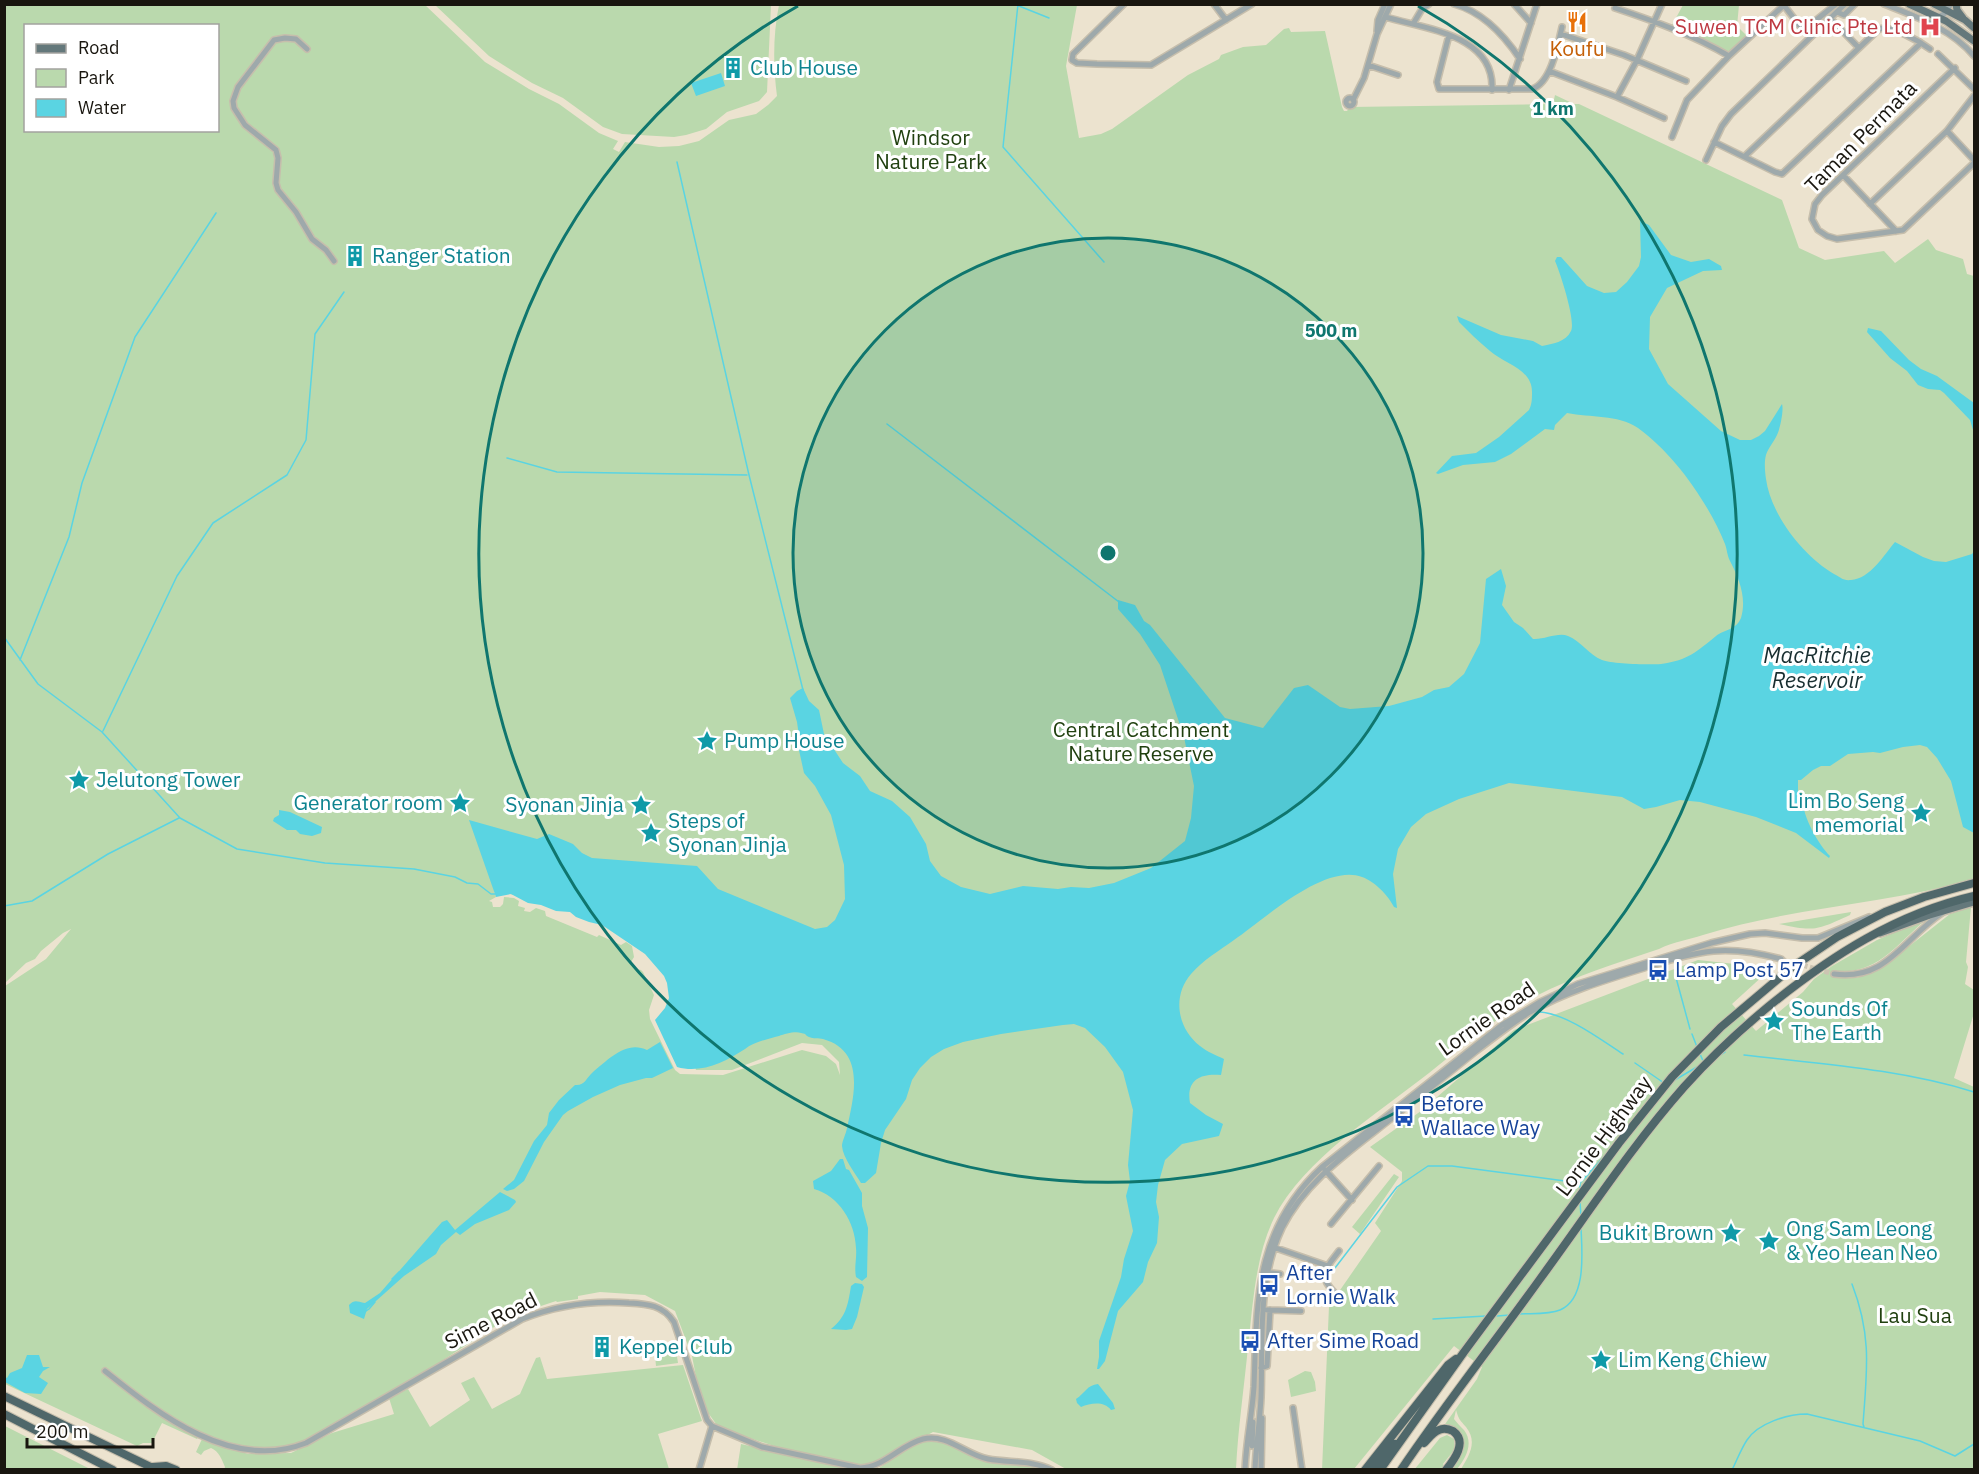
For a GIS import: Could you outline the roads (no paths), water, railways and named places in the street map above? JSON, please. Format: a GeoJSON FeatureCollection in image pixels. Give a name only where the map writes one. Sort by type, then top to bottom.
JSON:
{"type":"FeatureCollection","features":[{"type":"Feature","properties":{"kind":"highway","name":"Lornie Highway"},"geometry":{"type":"LineString","coordinates":[[1380,1470],[1465,1351],[1648,1105],[1695,1052],[1747,1004],[1791,968],[1837,937],[1885,912],[1924,897],[1974,884]]}},
{"type":"Feature","properties":{"kind":"highway","name":"Lornie Highway"},"geometry":{"type":"LineString","coordinates":[[1401,1470],[1660,1115],[1706,1063],[1759,1015],[1823,964],[1869,936],[1921,911],[1974,896]]}},
{"type":"Feature","properties":{"kind":"highway"},"geometry":{"type":"LineString","coordinates":[[1365,1470],[1448,1365],[1465,1351]]}},
{"type":"Feature","properties":{"kind":"highway"},"geometry":{"type":"LineString","coordinates":[[4,1396],[155,1468],[166,1466],[176,1470]]}},
{"type":"Feature","properties":{"kind":"highway"},"geometry":{"type":"LineString","coordinates":[[4,1414],[113,1470]]}},
{"type":"Feature","properties":{"kind":"highway"},"geometry":{"type":"LineString","coordinates":[[1372,1470],[1412,1427]]}},
{"type":"Feature","properties":{"kind":"highway"},"geometry":{"type":"LineString","coordinates":[[1412,1453],[1437,1431],[1444,1429],[1452,1431],[1458,1438],[1460,1446],[1446,1470]]}},
{"type":"Feature","properties":{"kind":"main road"},"geometry":{"type":"LineString","coordinates":[[1934,4],[1949,8],[1974,27]]}},
{"type":"Feature","properties":{"kind":"main road"},"geometry":{"type":"LineString","coordinates":[[1956,4],[1957,10],[1965,20]]}},
{"type":"Feature","properties":{"kind":"main road"},"geometry":{"type":"LineString","coordinates":[[1912,5],[1938,17],[1974,40]]}},
{"type":"Feature","properties":{"kind":"main road"},"geometry":{"type":"LineString","coordinates":[[1869,936],[1974,902]]}},
{"type":"Feature","properties":{"kind":"street"},"geometry":{"type":"LineString","coordinates":[[1125,4],[1073,54],[1072,60],[1077,63],[1151,65],[1252,4]]}},
{"type":"Feature","properties":{"kind":"street"},"geometry":{"type":"LineString","coordinates":[[1214,4],[1226,20]]}},
{"type":"Feature","properties":{"kind":"street"},"geometry":{"type":"LineString","coordinates":[[1377,34],[1378,20],[1385,4]]}},
{"type":"Feature","properties":{"kind":"street"},"geometry":{"type":"LineString","coordinates":[[1353,100],[1360,88],[1377,34],[1391,4]]}},
{"type":"Feature","properties":{"kind":"street"},"geometry":{"type":"LineString","coordinates":[[1413,24],[1422,9],[1429,4]]}},
{"type":"Feature","properties":{"kind":"street"},"geometry":{"type":"LineString","coordinates":[[1454,4],[1474,12],[1497,29],[1511,44],[1520,59]]}},
{"type":"Feature","properties":{"kind":"street"},"geometry":{"type":"LineString","coordinates":[[1514,4],[1531,23]]}},
{"type":"Feature","properties":{"kind":"street"},"geometry":{"type":"LineString","coordinates":[[1509,90],[1537,4]]}},
{"type":"Feature","properties":{"kind":"street"},"geometry":{"type":"LineString","coordinates":[[1617,97],[1637,60],[1662,4]]}},
{"type":"Feature","properties":{"kind":"street"},"geometry":{"type":"LineString","coordinates":[[1672,137],[1687,99],[1783,5],[1802,27],[1807,27],[1836,4]]}},
{"type":"Feature","properties":{"kind":"street"},"geometry":{"type":"LineString","coordinates":[[1706,160],[1731,114],[1845,4]]}},
{"type":"Feature","properties":{"kind":"street"},"geometry":{"type":"LineString","coordinates":[[1837,12],[1844,15],[1855,4]]}},
{"type":"Feature","properties":{"kind":"street"},"geometry":{"type":"LineString","coordinates":[[1884,4],[1938,27],[1960,42],[1974,56]]}},
{"type":"Feature","properties":{"kind":"street"},"geometry":{"type":"LineString","coordinates":[[1615,8],[1655,21],[1729,56]]}},
{"type":"Feature","properties":{"kind":"street"},"geometry":{"type":"LineString","coordinates":[[1938,17],[1949,8]]}},
{"type":"Feature","properties":{"kind":"street"},"geometry":{"type":"LineString","coordinates":[[1386,17],[1463,40],[1479,54],[1491,74],[1492,90]]}},
{"type":"Feature","properties":{"kind":"street"},"geometry":{"type":"LineString","coordinates":[[1830,18],[1859,48]]}},
{"type":"Feature","properties":{"kind":"street"},"geometry":{"type":"LineString","coordinates":[[1745,156],[1876,31],[1883,28],[1921,43],[1930,49]]}},
{"type":"Feature","properties":{"kind":"street"},"geometry":{"type":"LineString","coordinates":[[1449,35],[1437,82],[1437,87],[1442,90],[1537,88],[1544,82],[1549,71],[1561,30],[1686,81]]}},
{"type":"Feature","properties":{"kind":"street"},"geometry":{"type":"LineString","coordinates":[[307,49],[296,39],[274,40],[238,87],[233,101],[234,108],[245,125],[276,150],[278,190],[296,212],[312,239],[326,250],[334,261]]}},
{"type":"Feature","properties":{"kind":"street"},"geometry":{"type":"LineString","coordinates":[[1714,142],[1782,174],[1921,43]]}},
{"type":"Feature","properties":{"kind":"street"},"geometry":{"type":"LineString","coordinates":[[1938,54],[1955,68],[1974,89]]}},
{"type":"Feature","properties":{"kind":"street"},"geometry":{"type":"LineString","coordinates":[[1368,65],[1398,75]]}},
{"type":"Feature","properties":{"kind":"street","name":"Taman Permata"},"geometry":{"type":"LineString","coordinates":[[1947,131],[1974,161],[1905,229],[1837,238],[1827,236],[1818,230],[1812,219],[1815,204],[1822,195],[1955,68]]}},
{"type":"Feature","properties":{"kind":"street"},"geometry":{"type":"LineString","coordinates":[[1549,71],[1664,118]]}},
{"type":"Feature","properties":{"kind":"street"},"geometry":{"type":"LineString","coordinates":[[1870,204],[1947,131],[1974,96]]}},
{"type":"Feature","properties":{"kind":"street"},"geometry":{"type":"LineString","coordinates":[[1843,175],[1896,231]]}},
{"type":"Feature","properties":{"kind":"street"},"geometry":{"type":"LineString","coordinates":[[1834,974],[1855,976],[1876,969],[1887,962],[1921,928],[1946,910]]}},
{"type":"Feature","properties":{"kind":"street","name":"Lornie Road"},"geometry":{"type":"LineString","coordinates":[[1245,1470],[1252,1417],[1254,1365],[1261,1294],[1265,1273],[1272,1247],[1295,1205],[1324,1169],[1502,1025],[1559,992],[1600,977],[1736,936],[1764,933],[1818,938],[1885,912]]}},
{"type":"Feature","properties":{"kind":"street","name":"Lornie Road"},"geometry":{"type":"LineString","coordinates":[[1464,1058],[1514,1022],[1563,996],[1602,981],[1708,950],[1760,953],[1781,959]]}},
{"type":"Feature","properties":{"kind":"street"},"geometry":{"type":"LineString","coordinates":[[1331,1224],[1378,1166]]}},
{"type":"Feature","properties":{"kind":"street"},"geometry":{"type":"LineString","coordinates":[[1324,1169],[1352,1200]]}},
{"type":"Feature","properties":{"kind":"street"},"geometry":{"type":"LineString","coordinates":[[1272,1247],[1328,1266]]}},
{"type":"Feature","properties":{"kind":"street"},"geometry":{"type":"LineString","coordinates":[[1334,1292],[1324,1282],[1328,1266],[1339,1251]]}},
{"type":"Feature","properties":{"kind":"street"},"geometry":{"type":"LineString","coordinates":[[1265,1273],[1280,1274]]}},
{"type":"Feature","properties":{"kind":"street","name":"Lornie Road"},"geometry":{"type":"LineString","coordinates":[[1260,1405],[1263,1320],[1261,1294]]}},
{"type":"Feature","properties":{"kind":"street","name":"Sime Road"},"geometry":{"type":"LineString","coordinates":[[105,1371],[137,1397],[201,1436],[249,1451],[280,1451],[306,1443],[522,1319],[553,1308],[593,1301],[610,1301],[651,1305],[670,1316],[674,1322],[699,1401],[712,1426]]}},
{"type":"Feature","properties":{"kind":"street"},"geometry":{"type":"LineString","coordinates":[[1263,1310],[1301,1311]]}},
{"type":"Feature","properties":{"kind":"street","name":"Lornie Road"},"geometry":{"type":"LineString","coordinates":[[1262,1368],[1267,1366],[1270,1310]]}},
{"type":"Feature","properties":{"kind":"street"},"geometry":{"type":"LineString","coordinates":[[1263,1320],[1269,1325]]}},
{"type":"Feature","properties":{"kind":"street"},"geometry":{"type":"LineString","coordinates":[[1254,1365],[1262,1368]]}},
{"type":"Feature","properties":{"kind":"street"},"geometry":{"type":"LineString","coordinates":[[1254,1470],[1260,1405]]}},
{"type":"Feature","properties":{"kind":"street"},"geometry":{"type":"LineString","coordinates":[[1260,1405],[1261,1470]]}},
{"type":"Feature","properties":{"kind":"street"},"geometry":{"type":"LineString","coordinates":[[1293,1408],[1302,1470]]}},
{"type":"Feature","properties":{"kind":"street"},"geometry":{"type":"LineString","coordinates":[[1252,1417],[1254,1470]]}},
{"type":"Feature","properties":{"kind":"street"},"geometry":{"type":"LineString","coordinates":[[699,1470],[712,1426],[762,1447],[860,1468],[877,1465],[911,1444],[932,1438],[945,1440],[986,1459],[1031,1463],[1052,1470]]}},
{"type":"Feature","properties":{"kind":"water"},"geometry":{"type":"Polygon","coordinates":[[[721,73],[725,86],[696,96],[691,83],[721,73]]]}},
{"type":"Feature","properties":{"kind":"water","name":"MacRitchie Reservoir"},"geometry":{"type":"Polygon","coordinates":[[[1640,221],[1649,225],[1671,255],[1691,262],[1709,259],[1721,266],[1722,270],[1703,271],[1667,288],[1650,317],[1649,349],[1668,384],[1721,431],[1740,440],[1751,440],[1765,431],[1782,404],[1782,415],[1776,438],[1765,458],[1766,479],[1774,506],[1782,520],[1800,546],[1811,557],[1834,574],[1848,580],[1858,579],[1870,571],[1895,542],[1934,561],[1946,562],[1972,554],[1974,551],[1974,833],[1963,827],[1951,781],[1937,758],[1927,747],[1920,745],[1880,753],[1848,754],[1830,766],[1821,766],[1798,780],[1798,791],[1803,795],[1807,819],[1815,836],[1830,856],[1829,858],[1796,833],[1756,817],[1700,802],[1680,800],[1644,809],[1622,797],[1509,783],[1459,799],[1426,814],[1411,827],[1398,849],[1393,874],[1397,908],[1380,889],[1367,879],[1347,875],[1330,878],[1294,896],[1277,908],[1206,960],[1185,983],[1179,1002],[1186,1030],[1192,1039],[1203,1048],[1224,1059],[1221,1075],[1207,1075],[1196,1080],[1190,1089],[1190,1103],[1223,1124],[1219,1136],[1182,1144],[1165,1160],[1156,1202],[1159,1217],[1157,1243],[1148,1262],[1143,1282],[1118,1311],[1105,1361],[1099,1369],[1097,1369],[1099,1341],[1121,1277],[1133,1231],[1126,1196],[1130,1181],[1128,1165],[1133,1110],[1123,1072],[1105,1047],[1085,1028],[1074,1024],[1001,1034],[963,1042],[931,1057],[912,1080],[906,1099],[885,1130],[876,1173],[865,1183],[861,1183],[847,1160],[842,1146],[852,1102],[854,1076],[846,1053],[837,1045],[799,1032],[784,1034],[757,1043],[713,1066],[695,1069],[677,1067],[655,1020],[665,1008],[669,998],[667,983],[664,976],[645,954],[602,925],[576,917],[570,912],[556,911],[528,903],[511,894],[496,897],[469,820],[537,839],[549,834],[573,844],[582,853],[592,858],[697,866],[718,889],[815,929],[827,927],[835,920],[845,899],[844,865],[831,815],[815,786],[804,773],[797,741],[799,736],[797,722],[790,698],[803,688],[809,701],[819,710],[824,734],[843,763],[860,776],[870,791],[892,801],[910,817],[926,844],[930,861],[941,876],[961,887],[990,894],[1023,886],[1058,889],[1089,888],[1114,883],[1151,868],[1185,841],[1191,818],[1194,786],[1184,737],[1160,665],[1140,634],[1118,609],[1118,600],[1135,605],[1144,621],[1150,625],[1225,718],[1263,728],[1294,688],[1308,685],[1340,707],[1350,709],[1389,706],[1449,687],[1464,674],[1480,643],[1486,579],[1501,569],[1506,586],[1502,605],[1514,622],[1533,639],[1564,635],[1577,641],[1602,660],[1640,664],[1661,664],[1679,660],[1703,647],[1739,622],[1743,611],[1741,588],[1718,528],[1689,480],[1664,451],[1638,428],[1613,418],[1567,413],[1555,425],[1554,430],[1545,429],[1511,454],[1495,462],[1463,465],[1436,473],[1452,456],[1476,453],[1499,437],[1529,410],[1532,401],[1531,384],[1523,372],[1486,348],[1459,322],[1457,316],[1501,335],[1533,341],[1542,346],[1562,340],[1569,335],[1572,326],[1567,296],[1555,261],[1557,257],[1561,257],[1587,286],[1604,293],[1616,292],[1639,266],[1640,221]]]}},
{"type":"Feature","properties":{"kind":"water"},"geometry":{"type":"Polygon","coordinates":[[[1868,328],[1881,331],[1909,360],[1921,369],[1937,376],[1974,403],[1974,433],[1970,420],[1944,393],[1918,385],[1867,332],[1868,328]]]}},
{"type":"Feature","properties":{"kind":"water"},"geometry":{"type":"Polygon","coordinates":[[[279,810],[290,812],[322,827],[321,833],[312,836],[300,834],[296,830],[287,830],[273,821],[279,815],[279,810]]]}},
{"type":"Feature","properties":{"kind":"water"},"geometry":{"type":"Polygon","coordinates":[[[660,1042],[673,1068],[652,1078],[620,1085],[568,1111],[544,1142],[524,1181],[514,1189],[507,1191],[503,1189],[514,1180],[534,1141],[547,1125],[549,1113],[575,1085],[583,1083],[611,1057],[625,1049],[647,1050],[660,1042]]]}},
{"type":"Feature","properties":{"kind":"water"},"geometry":{"type":"Polygon","coordinates":[[[840,1159],[843,1159],[846,1169],[849,1170],[862,1193],[862,1206],[868,1228],[867,1277],[862,1281],[856,1277],[855,1238],[849,1220],[838,1204],[823,1192],[814,1189],[813,1181],[831,1171],[840,1159]]]}},
{"type":"Feature","properties":{"kind":"water"},"geometry":{"type":"Polygon","coordinates":[[[500,1192],[516,1202],[509,1210],[475,1224],[460,1235],[456,1232],[441,1245],[436,1254],[404,1276],[367,1309],[364,1319],[350,1313],[351,1303],[356,1301],[365,1303],[380,1293],[442,1222],[447,1220],[455,1230],[500,1192]]]}},
{"type":"Feature","properties":{"kind":"water"},"geometry":{"type":"Polygon","coordinates":[[[855,1283],[862,1284],[864,1287],[852,1329],[831,1329],[843,1315],[851,1286],[855,1283]]]}},
{"type":"Feature","properties":{"kind":"water"},"geometry":{"type":"Polygon","coordinates":[[[27,1355],[39,1355],[43,1367],[50,1367],[39,1377],[48,1383],[41,1394],[25,1393],[5,1382],[5,1377],[7,1378],[10,1373],[22,1368],[27,1355]]]}},
{"type":"Feature","properties":{"kind":"water"},"geometry":{"type":"Polygon","coordinates":[[[1098,1384],[1115,1409],[1111,1410],[1105,1405],[1097,1404],[1081,1407],[1077,1403],[1076,1399],[1091,1386],[1098,1384]]]}},
{"type":"Feature","properties":{"kind":"waterway"},"geometry":{"type":"LineString","coordinates":[[1018,4],[1003,147],[1104,262]]}},
{"type":"Feature","properties":{"kind":"waterway"},"geometry":{"type":"LineString","coordinates":[[1019,6],[1049,18]]}},
{"type":"Feature","properties":{"kind":"waterway"},"geometry":{"type":"LineString","coordinates":[[677,162],[749,475],[803,690]]}},
{"type":"Feature","properties":{"kind":"waterway"},"geometry":{"type":"LineString","coordinates":[[20,660],[69,537],[82,483],[135,337],[216,213]]}},
{"type":"Feature","properties":{"kind":"waterway"},"geometry":{"type":"LineString","coordinates":[[103,731],[177,576],[213,523],[287,475],[306,440],[315,334],[344,292]]}},
{"type":"Feature","properties":{"kind":"waterway"},"geometry":{"type":"LineString","coordinates":[[887,424],[1119,602]]}},
{"type":"Feature","properties":{"kind":"waterway"},"geometry":{"type":"LineString","coordinates":[[507,458],[557,472],[747,475]]}},
{"type":"Feature","properties":{"kind":"waterway"},"geometry":{"type":"LineString","coordinates":[[4,637],[38,684],[102,732],[180,818],[237,849],[325,863],[414,869],[478,884],[491,894],[495,894]]}},
{"type":"Feature","properties":{"kind":"waterway"},"geometry":{"type":"LineString","coordinates":[[4,906],[32,901],[108,854],[179,818]]}},
{"type":"Feature","properties":{"kind":"waterway"},"geometry":{"type":"LineString","coordinates":[[1675,974],[1690,1029]]}},
{"type":"Feature","properties":{"kind":"waterway"},"geometry":{"type":"LineString","coordinates":[[1540,1012],[1572,1022],[1623,1054]]}},
{"type":"Feature","properties":{"kind":"waterway"},"geometry":{"type":"LineString","coordinates":[[1692,1034],[1697,1047]]}},
{"type":"Feature","properties":{"kind":"waterway"},"geometry":{"type":"LineString","coordinates":[[1720,1055],[1725,1052]]}},
{"type":"Feature","properties":{"kind":"waterway"},"geometry":{"type":"LineString","coordinates":[[1700,1054],[1704,1063]]}},
{"type":"Feature","properties":{"kind":"waterway"},"geometry":{"type":"LineString","coordinates":[[1744,1055],[1889,1073],[1974,1092]]}},
{"type":"Feature","properties":{"kind":"waterway"},"geometry":{"type":"LineString","coordinates":[[1635,1063],[1664,1083]]}},
{"type":"Feature","properties":{"kind":"waterway"},"geometry":{"type":"LineString","coordinates":[[1673,1081],[1697,1067]]}},
{"type":"Feature","properties":{"kind":"waterway"},"geometry":{"type":"LineString","coordinates":[[1580,1190],[1580,1183],[1608,1152]]}},
{"type":"Feature","properties":{"kind":"waterway"},"geometry":{"type":"LineString","coordinates":[[1335,1268],[1397,1187],[1428,1166],[1452,1166],[1580,1183]]}},
{"type":"Feature","properties":{"kind":"waterway"},"geometry":{"type":"LineString","coordinates":[[1580,1201],[1581,1217]]}},
{"type":"Feature","properties":{"kind":"waterway"},"geometry":{"type":"LineString","coordinates":[[1518,1314],[1550,1313],[1560,1310],[1575,1296],[1581,1274],[1581,1228]]}},
{"type":"Feature","properties":{"kind":"waterway"},"geometry":{"type":"LineString","coordinates":[[392,1279],[399,1272],[402,1274]]}},
{"type":"Feature","properties":{"kind":"waterway"},"geometry":{"type":"LineString","coordinates":[[1852,1284],[1863,1320],[1867,1353],[1864,1427]]}},
{"type":"Feature","properties":{"kind":"waterway"},"geometry":{"type":"LineString","coordinates":[[366,1311],[375,1302]]}},
{"type":"Feature","properties":{"kind":"waterway"},"geometry":{"type":"LineString","coordinates":[[1497,1316],[1510,1315]]}},
{"type":"Feature","properties":{"kind":"waterway"},"geometry":{"type":"LineString","coordinates":[[1433,1319],[1486,1316]]}},
{"type":"Feature","properties":{"kind":"waterway"},"geometry":{"type":"LineString","coordinates":[[1732,1470],[1752,1434],[1766,1424],[1799,1414],[1920,1441],[1955,1456],[1974,1444]]}},
{"type":"Feature","properties":{"kind":"tunnel"},"geometry":{"type":"LineString","coordinates":[[1781,959],[1834,974]]}},
{"type":"Feature","properties":{"kind":"place","name":"Koufu"},"geometry":{"type":"Point","coordinates":[1577,22]}},
{"type":"Feature","properties":{"kind":"place","name":"Suwen TCM Clinic Pte Ltd"},"geometry":{"type":"Point","coordinates":[1930,27]}},
{"type":"Feature","properties":{"kind":"place","name":"Club House"},"geometry":{"type":"Point","coordinates":[733,68]}},
{"type":"Feature","properties":{"kind":"place","name":"Ranger Station"},"geometry":{"type":"Point","coordinates":[355,256]}},
{"type":"Feature","properties":{"kind":"place","name":"Pump House"},"geometry":{"type":"Point","coordinates":[707,741]}},
{"type":"Feature","properties":{"kind":"place","name":"Jelutong Tower"},"geometry":{"type":"Point","coordinates":[79,780]}},
{"type":"Feature","properties":{"kind":"place","name":"Generator room"},"geometry":{"type":"Point","coordinates":[460,803]}},
{"type":"Feature","properties":{"kind":"place","name":"Syonan Jinja"},"geometry":{"type":"Point","coordinates":[641,805]}},
{"type":"Feature","properties":{"kind":"place","name":"Lim Bo Seng memorial"},"geometry":{"type":"Point","coordinates":[1921,813]}},
{"type":"Feature","properties":{"kind":"place","name":"Steps of Syonan Jinja"},"geometry":{"type":"Point","coordinates":[651,833]}},
{"type":"Feature","properties":{"kind":"place","name":"Lamp Post 57"},"geometry":{"type":"Point","coordinates":[1658,970]}},
{"type":"Feature","properties":{"kind":"place","name":"Sounds Of The Earth"},"geometry":{"type":"Point","coordinates":[1774,1021]}},
{"type":"Feature","properties":{"kind":"place","name":"Before Wallace Way"},"geometry":{"type":"Point","coordinates":[1404,1116]}},
{"type":"Feature","properties":{"kind":"place","name":"Bukit Brown"},"geometry":{"type":"Point","coordinates":[1731,1233]}},
{"type":"Feature","properties":{"kind":"place","name":"Ong Sam Leong & Yeo Hean Neo"},"geometry":{"type":"Point","coordinates":[1769,1241]}},
{"type":"Feature","properties":{"kind":"place","name":"After Lornie Walk"},"geometry":{"type":"Point","coordinates":[1269,1285]}},
{"type":"Feature","properties":{"kind":"place","name":"After Sime Road"},"geometry":{"type":"Point","coordinates":[1250,1341]}},
{"type":"Feature","properties":{"kind":"place","name":"Keppel Club"},"geometry":{"type":"Point","coordinates":[602,1347]}},
{"type":"Feature","properties":{"kind":"place","name":"Lim Keng Chiew"},"geometry":{"type":"Point","coordinates":[1601,1360]}},
{"type":"Feature","properties":{"kind":"park label","name":"Windsor Nature Park"},"geometry":{"type":"Point","coordinates":[931,150]}},
{"type":"Feature","properties":{"kind":"park label","name":"Central Catchment Nature Reserve"},"geometry":{"type":"Point","coordinates":[1141,742]}},
{"type":"Feature","properties":{"kind":"park label","name":"Lau Sua"},"geometry":{"type":"Point","coordinates":[1915,1316]}}]}
